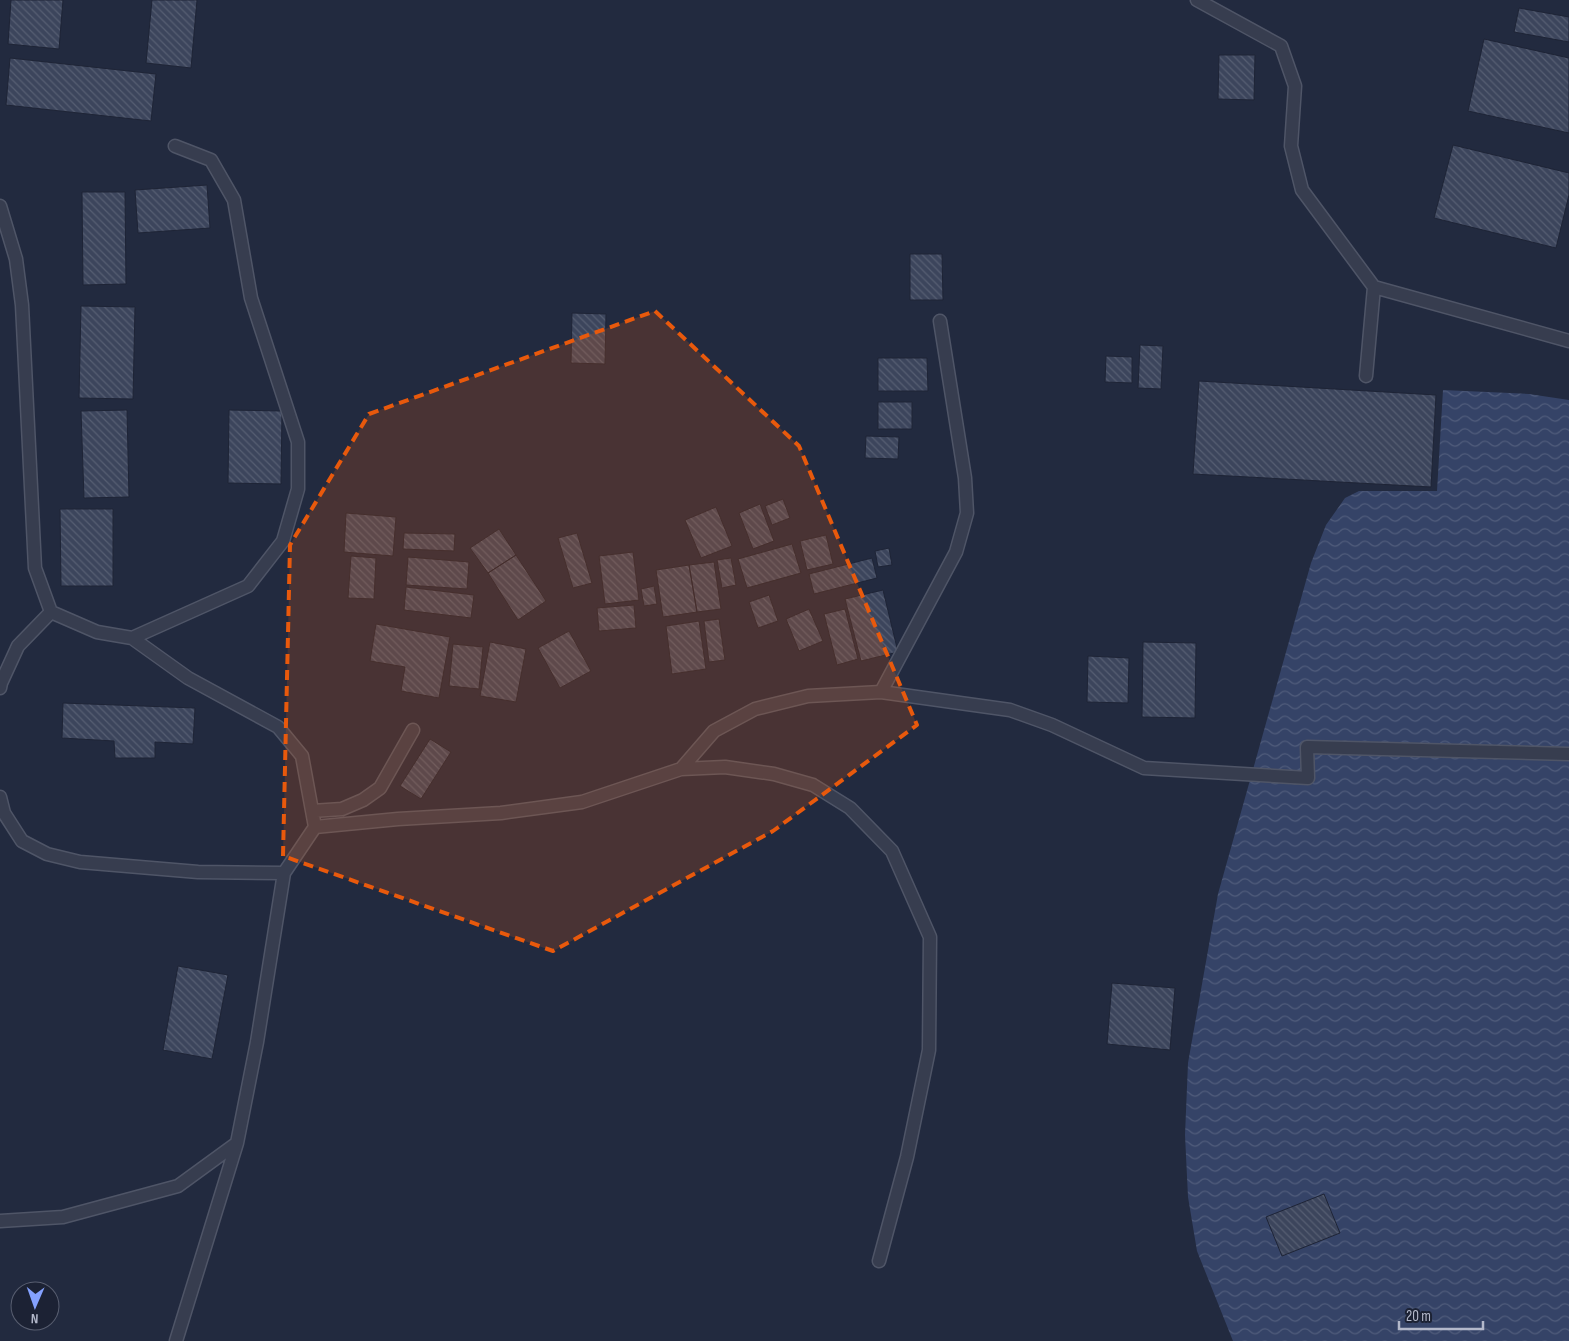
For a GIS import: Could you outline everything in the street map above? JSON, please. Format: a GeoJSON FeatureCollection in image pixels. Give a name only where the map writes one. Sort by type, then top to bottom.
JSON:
{"type":"FeatureCollection","features":[{"type":"Feature","properties":{"kind":"lane"},"geometry":{"type":"LineString","coordinates":[[1198,0],[1281,46],[1295,86],[1291,146],[1302,190],[1374,287],[1569,341]]}},
{"type":"Feature","properties":{"kind":"lane"},"geometry":{"type":"LineString","coordinates":[[132,638],[248,586],[283,541],[298,489],[298,442],[251,298],[234,200],[211,160],[175,146]]}},
{"type":"Feature","properties":{"kind":"lane"},"geometry":{"type":"LineString","coordinates":[[0,206],[16,259],[22,306],[35,568],[51,612],[97,632],[132,638],[188,678],[278,727],[302,756],[315,827],[284,873],[257,1042],[237,1144],[176,1341]]}},
{"type":"Feature","properties":{"kind":"lane"},"geometry":{"type":"LineString","coordinates":[[1366,376],[1374,287]]}},
{"type":"Feature","properties":{"kind":"lane"},"geometry":{"type":"LineString","coordinates":[[881,692],[956,552],[966,513],[966,478],[940,321]]}},
{"type":"Feature","properties":{"kind":"lane"},"geometry":{"type":"LineString","coordinates":[[0,688],[18,646],[51,612]]}},
{"type":"Feature","properties":{"kind":"lane"},"geometry":{"type":"LineString","coordinates":[[681,769],[714,731],[755,710],[808,696],[881,692],[1010,710],[1052,726],[1144,768],[1308,778],[1307,747],[1569,754]]}},
{"type":"Feature","properties":{"kind":"lane"},"geometry":{"type":"LineString","coordinates":[[312,811],[342,809],[363,800],[380,788],[414,730]]}},
{"type":"Feature","properties":{"kind":"lane"},"geometry":{"type":"LineString","coordinates":[[315,827],[398,819],[501,813],[582,802],[681,769],[726,767],[774,774],[813,785],[850,808],[892,851],[930,937],[929,1050],[907,1157],[880,1261]]}},
{"type":"Feature","properties":{"kind":"lane"},"geometry":{"type":"LineString","coordinates":[[0,796],[4,813],[22,841],[47,854],[80,862],[198,872],[284,873]]}},
{"type":"Feature","properties":{"kind":"lane"},"geometry":{"type":"LineString","coordinates":[[0,1221],[63,1217],[178,1186],[237,1144]]}},
{"type":"Feature","properties":{"kind":"highlighted area"},"geometry":{"type":"Polygon","coordinates":[[[655,311],[799,446],[917,725],[773,831],[553,951],[283,856],[290,545],[369,414],[655,311]]]}},
{"type":"Feature","properties":{"kind":"water"},"geometry":{"type":"Polygon","coordinates":[[[1443,390],[1529,394],[1569,400],[1569,1341],[1233,1341],[1197,1251],[1188,1197],[1185,1135],[1188,1063],[1218,894],[1311,563],[1326,525],[1345,498],[1359,491],[1437,491],[1443,390]]]}},
{"type":"Feature","properties":{"kind":"building"},"geometry":{"type":"Polygon","coordinates":[[[11,0],[63,0],[59,49],[8,44],[11,0]]]}},
{"type":"Feature","properties":{"kind":"building"},"geometry":{"type":"Polygon","coordinates":[[[152,0],[197,0],[191,68],[146,63],[152,0]]]}},
{"type":"Feature","properties":{"kind":"building"},"geometry":{"type":"Polygon","coordinates":[[[1519,8],[1569,17],[1569,42],[1514,32],[1519,8]]]}},
{"type":"Feature","properties":{"kind":"building"},"geometry":{"type":"Polygon","coordinates":[[[1484,39],[1569,58],[1569,133],[1468,111],[1484,39]]]}},
{"type":"Feature","properties":{"kind":"building"},"geometry":{"type":"Polygon","coordinates":[[[1219,55],[1255,55],[1254,100],[1218,99],[1219,55]]]}},
{"type":"Feature","properties":{"kind":"building"},"geometry":{"type":"Polygon","coordinates":[[[10,58],[156,74],[151,121],[6,105],[10,58]]]}},
{"type":"Feature","properties":{"kind":"building"},"geometry":{"type":"Polygon","coordinates":[[[1453,145],[1569,173],[1569,195],[1556,248],[1434,218],[1453,145]]]}},
{"type":"Feature","properties":{"kind":"building"},"geometry":{"type":"Polygon","coordinates":[[[207,185],[210,228],[138,233],[135,190],[207,185]]]}},
{"type":"Feature","properties":{"kind":"building"},"geometry":{"type":"Polygon","coordinates":[[[82,192],[125,192],[126,284],[83,285],[82,192]]]}},
{"type":"Feature","properties":{"kind":"building"},"geometry":{"type":"Polygon","coordinates":[[[910,254],[942,254],[943,300],[910,300],[910,254]]]}},
{"type":"Feature","properties":{"kind":"building"},"geometry":{"type":"Polygon","coordinates":[[[81,306],[135,307],[133,399],[79,398],[81,306]]]}},
{"type":"Feature","properties":{"kind":"building"},"geometry":{"type":"Polygon","coordinates":[[[572,313],[606,314],[605,364],[571,363],[572,313]]]}},
{"type":"Feature","properties":{"kind":"building"},"geometry":{"type":"Polygon","coordinates":[[[1140,345],[1163,346],[1161,389],[1138,388],[1140,345]]]}},
{"type":"Feature","properties":{"kind":"building"},"geometry":{"type":"Polygon","coordinates":[[[1106,356],[1132,357],[1132,383],[1105,382],[1106,356]]]}},
{"type":"Feature","properties":{"kind":"building"},"geometry":{"type":"Polygon","coordinates":[[[878,358],[927,358],[928,391],[878,391],[878,358]]]}},
{"type":"Feature","properties":{"kind":"building"},"geometry":{"type":"Polygon","coordinates":[[[1199,381],[1436,395],[1431,487],[1193,474],[1199,381]]]}},
{"type":"Feature","properties":{"kind":"building"},"geometry":{"type":"Polygon","coordinates":[[[878,402],[912,402],[912,429],[878,429],[878,402]]]}},
{"type":"Feature","properties":{"kind":"building"},"geometry":{"type":"Polygon","coordinates":[[[127,410],[129,497],[84,498],[81,411],[127,410]]]}},
{"type":"Feature","properties":{"kind":"building"},"geometry":{"type":"Polygon","coordinates":[[[229,410],[282,411],[281,484],[228,483],[229,410]]]}},
{"type":"Feature","properties":{"kind":"building"},"geometry":{"type":"Polygon","coordinates":[[[866,436],[899,437],[898,459],[865,458],[866,436]]]}},
{"type":"Feature","properties":{"kind":"building"},"geometry":{"type":"Polygon","coordinates":[[[783,499],[790,518],[772,525],[765,506],[783,499]]]}},
{"type":"Feature","properties":{"kind":"building"},"geometry":{"type":"Polygon","coordinates":[[[760,504],[774,541],[753,549],[739,513],[760,504]]]}},
{"type":"Feature","properties":{"kind":"building"},"geometry":{"type":"Polygon","coordinates":[[[716,507],[732,546],[701,558],[685,520],[716,507]]]}},
{"type":"Feature","properties":{"kind":"building"},"geometry":{"type":"Polygon","coordinates":[[[60,509],[113,509],[113,586],[61,586],[60,509]]]}},
{"type":"Feature","properties":{"kind":"building"},"geometry":{"type":"Polygon","coordinates":[[[346,513],[396,517],[393,556],[344,552],[346,513]]]}},
{"type":"Feature","properties":{"kind":"building"},"geometry":{"type":"Polygon","coordinates":[[[499,529],[516,555],[488,573],[470,548],[499,529]]]}},
{"type":"Feature","properties":{"kind":"building"},"geometry":{"type":"Polygon","coordinates":[[[404,533],[455,534],[454,551],[403,549],[404,533]]]}},
{"type":"Feature","properties":{"kind":"building"},"geometry":{"type":"Polygon","coordinates":[[[577,533],[592,583],[573,588],[558,538],[577,533]]]}},
{"type":"Feature","properties":{"kind":"building"},"geometry":{"type":"Polygon","coordinates":[[[826,535],[833,564],[807,570],[800,541],[826,535]]]}},
{"type":"Feature","properties":{"kind":"building"},"geometry":{"type":"Polygon","coordinates":[[[792,544],[801,573],[747,588],[738,559],[792,544]]]}},
{"type":"Feature","properties":{"kind":"building"},"geometry":{"type":"Polygon","coordinates":[[[889,548],[892,565],[878,567],[875,551],[889,548]]]}},
{"type":"Feature","properties":{"kind":"building"},"geometry":{"type":"Polygon","coordinates":[[[633,552],[639,600],[605,604],[599,556],[633,552]]]}},
{"type":"Feature","properties":{"kind":"building"},"geometry":{"type":"Polygon","coordinates":[[[516,555],[546,601],[518,620],[488,573],[516,555]]]}},
{"type":"Feature","properties":{"kind":"building"},"geometry":{"type":"Polygon","coordinates":[[[351,556],[376,558],[374,599],[348,598],[351,556]]]}},
{"type":"Feature","properties":{"kind":"building"},"geometry":{"type":"Polygon","coordinates":[[[408,557],[469,562],[467,589],[406,585],[408,557]]]}},
{"type":"Feature","properties":{"kind":"building"},"geometry":{"type":"Polygon","coordinates":[[[731,558],[736,585],[722,588],[717,560],[731,558]]]}},
{"type":"Feature","properties":{"kind":"building"},"geometry":{"type":"Polygon","coordinates":[[[872,558],[877,578],[814,594],[809,574],[872,558]]]}},
{"type":"Feature","properties":{"kind":"building"},"geometry":{"type":"Polygon","coordinates":[[[714,562],[721,609],[697,612],[689,565],[714,562]]]}},
{"type":"Feature","properties":{"kind":"building"},"geometry":{"type":"Polygon","coordinates":[[[689,565],[697,612],[663,617],[656,570],[689,565]]]}},
{"type":"Feature","properties":{"kind":"building"},"geometry":{"type":"Polygon","coordinates":[[[654,586],[657,604],[644,606],[641,589],[654,586]]]}},
{"type":"Feature","properties":{"kind":"building"},"geometry":{"type":"Polygon","coordinates":[[[406,587],[474,595],[471,618],[404,610],[406,587]]]}},
{"type":"Feature","properties":{"kind":"building"},"geometry":{"type":"Polygon","coordinates":[[[883,590],[898,652],[861,661],[845,599],[883,590]]]}},
{"type":"Feature","properties":{"kind":"building"},"geometry":{"type":"Polygon","coordinates":[[[769,595],[778,621],[758,628],[749,602],[769,595]]]}},
{"type":"Feature","properties":{"kind":"building"},"geometry":{"type":"Polygon","coordinates":[[[634,605],[636,628],[599,631],[597,608],[634,605]]]}},
{"type":"Feature","properties":{"kind":"building"},"geometry":{"type":"Polygon","coordinates":[[[809,609],[823,641],[799,651],[786,619],[809,609]]]}},
{"type":"Feature","properties":{"kind":"building"},"geometry":{"type":"Polygon","coordinates":[[[845,609],[858,659],[837,665],[824,614],[845,609]]]}},
{"type":"Feature","properties":{"kind":"building"},"geometry":{"type":"Polygon","coordinates":[[[719,619],[725,660],[709,662],[704,621],[719,619]]]}},
{"type":"Feature","properties":{"kind":"building"},"geometry":{"type":"Polygon","coordinates":[[[699,621],[706,669],[672,674],[666,626],[699,621]]]}},
{"type":"Feature","properties":{"kind":"building"},"geometry":{"type":"Polygon","coordinates":[[[376,624],[450,637],[439,698],[401,691],[405,667],[370,661],[376,624]]]}},
{"type":"Feature","properties":{"kind":"building"},"geometry":{"type":"Polygon","coordinates":[[[569,631],[591,671],[560,688],[538,648],[569,631]]]}},
{"type":"Feature","properties":{"kind":"building"},"geometry":{"type":"Polygon","coordinates":[[[490,642],[526,649],[516,702],[480,696],[490,642]]]}},
{"type":"Feature","properties":{"kind":"building"},"geometry":{"type":"Polygon","coordinates":[[[1143,642],[1196,643],[1195,718],[1142,717],[1143,642]]]}},
{"type":"Feature","properties":{"kind":"building"},"geometry":{"type":"Polygon","coordinates":[[[453,644],[483,647],[479,689],[449,686],[453,644]]]}},
{"type":"Feature","properties":{"kind":"building"},"geometry":{"type":"Polygon","coordinates":[[[1088,656],[1129,658],[1128,703],[1087,702],[1088,656]]]}},
{"type":"Feature","properties":{"kind":"building"},"geometry":{"type":"Polygon","coordinates":[[[63,703],[195,708],[193,744],[155,742],[155,758],[115,758],[114,741],[62,738],[63,703]]]}},
{"type":"Feature","properties":{"kind":"building"},"geometry":{"type":"Polygon","coordinates":[[[430,739],[451,752],[421,799],[400,786],[430,739]]]}},
{"type":"Feature","properties":{"kind":"building"},"geometry":{"type":"Polygon","coordinates":[[[178,966],[228,975],[212,1059],[163,1050],[178,966]]]}},
{"type":"Feature","properties":{"kind":"building"},"geometry":{"type":"Polygon","coordinates":[[[1112,983],[1175,988],[1170,1050],[1107,1044],[1112,983]]]}},
{"type":"Feature","properties":{"kind":"building"},"geometry":{"type":"Polygon","coordinates":[[[1324,1194],[1340,1233],[1282,1256],[1266,1217],[1324,1194]]]}}]}
